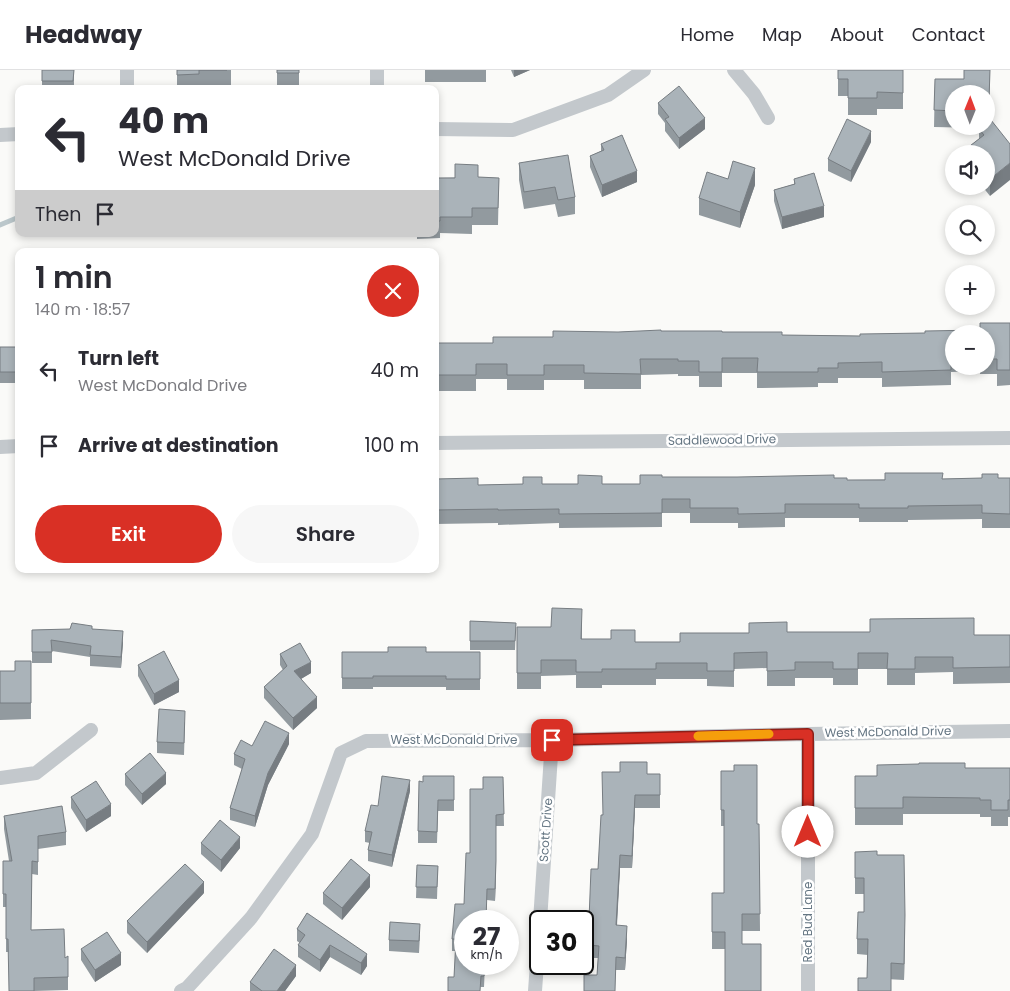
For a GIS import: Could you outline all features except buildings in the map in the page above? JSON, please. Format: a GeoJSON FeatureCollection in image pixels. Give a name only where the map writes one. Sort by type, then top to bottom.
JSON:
{"type":"FeatureCollection","features":[{"type":"Feature","properties":{"kind":"street"},"geometry":{"type":"LineString","coordinates":[[127,70],[127,85]]}},
{"type":"Feature","properties":{"kind":"street"},"geometry":{"type":"LineString","coordinates":[[376,85],[377,70]]}},
{"type":"Feature","properties":{"kind":"street"},"geometry":{"type":"LineString","coordinates":[[439,130],[513,130],[608,95],[644,70]]}},
{"type":"Feature","properties":{"kind":"street"},"geometry":{"type":"LineString","coordinates":[[734,70],[754,94],[768,118]]}},
{"type":"Feature","properties":{"kind":"street"},"geometry":{"type":"LineString","coordinates":[[0,135],[15,134]]}},
{"type":"Feature","properties":{"kind":"street","name":"Saddlewood Drive"},"geometry":{"type":"LineString","coordinates":[[439,443],[1010,438]]}},
{"type":"Feature","properties":{"kind":"street"},"geometry":{"type":"LineString","coordinates":[[0,447],[15,446]]}},
{"type":"Feature","properties":{"kind":"street"},"geometry":{"type":"LineString","coordinates":[[0,778],[36,773],[91,730]]}},
{"type":"Feature","properties":{"kind":"street","name":"West McDonald Drive"},"geometry":{"type":"LineString","coordinates":[[185,990],[251,918],[312,834],[341,753],[366,740],[552,740],[1010,731]]}},
{"type":"Feature","properties":{"kind":"street","name":"Red Bud Lane"},"geometry":{"type":"LineString","coordinates":[[808,734],[808,991]]}},
{"type":"Feature","properties":{"kind":"street","name":"Scott Drive"},"geometry":{"type":"LineString","coordinates":[[541,910],[552,740]]}},
{"type":"Feature","properties":{"kind":"street","name":"Scott Drive"},"geometry":{"type":"LineString","coordinates":[[535,991],[536,975]]}},
{"type":"Feature","properties":{"kind":"waterway"},"geometry":{"type":"LineString","coordinates":[[0,225],[15,219]]}},
{"type":"Feature","properties":{"kind":"slow traffic"},"geometry":{"type":"LineString","coordinates":[[698,736],[769,734]]}},
{"type":"Feature","properties":{"kind":"route"},"geometry":{"type":"LineString","coordinates":[[552,740],[808,734],[808,832]]}}]}
